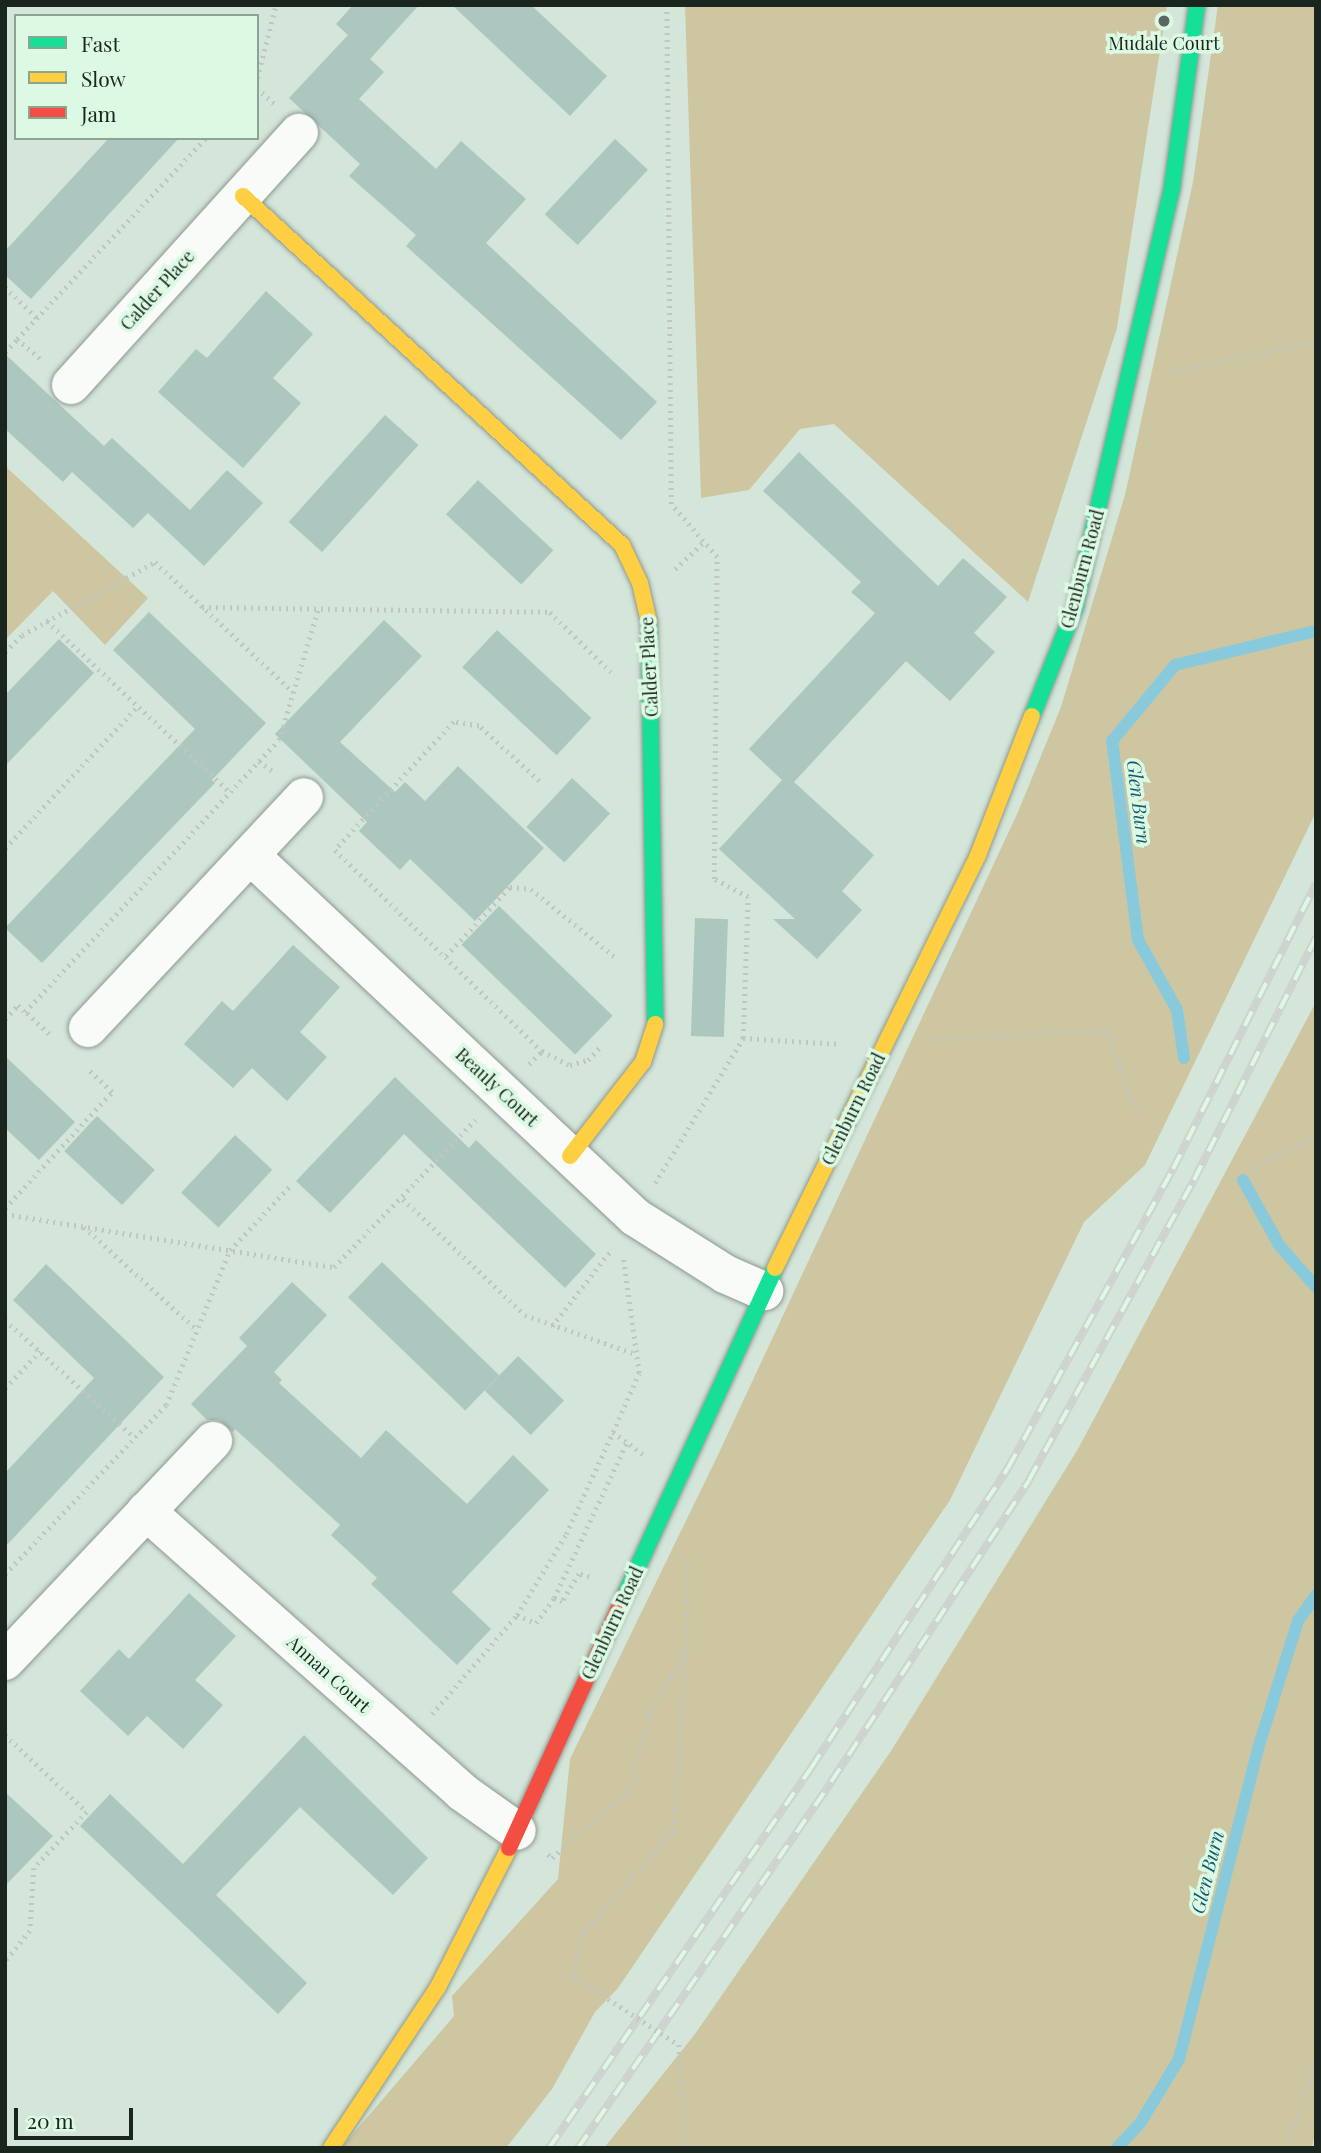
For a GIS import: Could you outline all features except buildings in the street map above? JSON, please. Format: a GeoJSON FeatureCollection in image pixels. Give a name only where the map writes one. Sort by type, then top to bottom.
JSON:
{"type":"FeatureCollection","features":[{"type":"Feature","properties":{"kind":"street","name":"Glenburn Road"},"geometry":{"type":"LineString","coordinates":[[331,2148],[438,1987],[517,1831],[764,1291],[978,855],[1075,608],[1131,380],[1171,187],[1198,5]]}},
{"type":"Feature","properties":{"kind":"street","name":"Calder Place"},"geometry":{"type":"LineString","coordinates":[[71,384],[299,133]]}},
{"type":"Feature","properties":{"kind":"street","name":"Calder Place"},"geometry":{"type":"LineString","coordinates":[[243,196],[622,545],[640,583],[649,623],[655,1029],[643,1062],[570,1156]]}},
{"type":"Feature","properties":{"kind":"street"},"geometry":{"type":"LineString","coordinates":[[88,1028],[304,797]]}},
{"type":"Feature","properties":{"kind":"street","name":"Beauly Court"},"geometry":{"type":"LineString","coordinates":[[250,855],[635,1217],[726,1274],[764,1291]]}},
{"type":"Feature","properties":{"kind":"street"},"geometry":{"type":"LineString","coordinates":[[5,1661],[213,1441]]}},
{"type":"Feature","properties":{"kind":"street","name":"Annan Court"},"geometry":{"type":"LineString","coordinates":[[146,1511],[462,1792],[517,1831]]}},
{"type":"Feature","properties":{"kind":"path"},"geometry":{"type":"LineString","coordinates":[[259,71],[276,8],[270,5]]}},
{"type":"Feature","properties":{"kind":"path"},"geometry":{"type":"LineString","coordinates":[[667,5],[671,504]]}},
{"type":"Feature","properties":{"kind":"path"},"geometry":{"type":"LineString","coordinates":[[5,352],[204,140]]}},
{"type":"Feature","properties":{"kind":"path"},"geometry":{"type":"LineString","coordinates":[[5,287],[38,319]]}},
{"type":"Feature","properties":{"kind":"path"},"geometry":{"type":"LineString","coordinates":[[17,339],[71,384]]}},
{"type":"Feature","properties":{"kind":"path"},"geometry":{"type":"LineString","coordinates":[[1131,380],[1316,341]]}},
{"type":"Feature","properties":{"kind":"path"},"geometry":{"type":"LineString","coordinates":[[670,573],[704,542]]}},
{"type":"Feature","properties":{"kind":"path"},"geometry":{"type":"LineString","coordinates":[[5,652],[22,635],[155,562],[293,692]]}},
{"type":"Feature","properties":{"kind":"path"},"geometry":{"type":"LineString","coordinates":[[202,607],[550,612],[651,711]]}},
{"type":"Feature","properties":{"kind":"path"},"geometry":{"type":"LineString","coordinates":[[47,621],[230,792]]}},
{"type":"Feature","properties":{"kind":"path"},"geometry":{"type":"LineString","coordinates":[[5,848],[138,706]]}},
{"type":"Feature","properties":{"kind":"path"},"geometry":{"type":"LineString","coordinates":[[539,780],[479,726],[454,722],[335,850],[542,1051],[569,1065],[588,1060],[607,1040]]}},
{"type":"Feature","properties":{"kind":"path"},"geometry":{"type":"LineString","coordinates":[[446,956],[510,887],[531,889],[655,989]]}},
{"type":"Feature","properties":{"kind":"path"},"geometry":{"type":"LineString","coordinates":[[5,1019],[18,1005],[25,1012]]}},
{"type":"Feature","properties":{"kind":"path"},"geometry":{"type":"LineString","coordinates":[[743,1038],[845,1044],[1107,1030],[1137,1112]]}},
{"type":"Feature","properties":{"kind":"path"},"geometry":{"type":"LineString","coordinates":[[5,1214],[334,1267],[403,1199],[501,1091],[542,1051]]}},
{"type":"Feature","properties":{"kind":"path"},"geometry":{"type":"LineString","coordinates":[[1253,1168],[1316,1136]]}},
{"type":"Feature","properties":{"kind":"path"},"geometry":{"type":"LineString","coordinates":[[5,1574],[166,1405],[230,1250],[291,1185]]}},
{"type":"Feature","properties":{"kind":"path"},"geometry":{"type":"LineString","coordinates":[[403,1199],[525,1315],[636,1354]]}},
{"type":"Feature","properties":{"kind":"path"},"geometry":{"type":"LineString","coordinates":[[83,1226],[197,1330]]}},
{"type":"Feature","properties":{"kind":"path"},"geometry":{"type":"LineString","coordinates":[[406,1743],[517,1615],[566,1534],[639,1373],[622,1251]]}},
{"type":"Feature","properties":{"kind":"path"},"geometry":{"type":"LineString","coordinates":[[5,1320],[134,1437]]}},
{"type":"Feature","properties":{"kind":"path"},"geometry":{"type":"LineString","coordinates":[[5,1388],[40,1351]]}},
{"type":"Feature","properties":{"kind":"path"},"geometry":{"type":"LineString","coordinates":[[613,1432],[648,1458]]}},
{"type":"Feature","properties":{"kind":"path"},"geometry":{"type":"LineString","coordinates":[[517,1615],[536,1623],[554,1598],[627,1441]]}},
{"type":"Feature","properties":{"kind":"path"},"geometry":{"type":"LineString","coordinates":[[687,1556],[687,1651],[673,1831],[583,1934],[573,1976],[679,2045],[687,2148]]}},
{"type":"Feature","properties":{"kind":"path"},"geometry":{"type":"LineString","coordinates":[[554,1598],[562,1602],[579,1574],[596,1579]]}},
{"type":"Feature","properties":{"kind":"path"},"geometry":{"type":"LineString","coordinates":[[517,1831],[552,1858],[628,1791],[654,1703],[687,1651]]}},
{"type":"Feature","properties":{"kind":"path"},"geometry":{"type":"LineString","coordinates":[[5,1735],[87,1812],[34,1868],[30,1931],[5,1962]]}},
{"type":"Feature","properties":{"kind":"path"},"geometry":{"type":"LineString","coordinates":[[1288,2148],[1316,2055]]}},
{"type":"Feature","properties":{"kind":"shaded area"},"geometry":{"type":"Polygon","coordinates":[[[685,5],[1167,5],[1117,328],[1028,602],[834,424],[800,429],[749,490],[701,498],[685,5]]]}},
{"type":"Feature","properties":{"kind":"shaded area"},"geometry":{"type":"Polygon","coordinates":[[[1218,5],[1316,5],[1316,812],[1145,1165],[1084,1222],[950,1500],[618,1988],[595,2012],[552,2089],[506,2148],[341,2148],[454,2016],[452,1996],[558,1879],[570,1759],[717,1457],[1018,812],[1061,707],[1125,495],[1193,182],[1218,5]]]}},
{"type":"Feature","properties":{"kind":"shaded area"},"geometry":{"type":"Polygon","coordinates":[[[5,466],[148,598],[105,645],[53,591],[5,640],[5,466]]]}},
{"type":"Feature","properties":{"kind":"shaded area"},"geometry":{"type":"Polygon","coordinates":[[[1316,1002],[1316,2127],[1312,2148],[604,2148],[695,2034],[891,1751],[1078,1449],[1316,1002]]]}},
{"type":"Feature","properties":{"kind":"waterway","name":"Glen Burn"},"geometry":{"type":"LineString","coordinates":[[1184,1058],[1177,1010],[1138,940],[1112,741],[1175,665],[1316,631]]}},
{"type":"Feature","properties":{"kind":"waterway","name":"Glen Burn"},"geometry":{"type":"LineString","coordinates":[[1243,1180],[1279,1245],[1316,1287]]}},
{"type":"Feature","properties":{"kind":"waterway","name":"Glen Burn"},"geometry":{"type":"LineString","coordinates":[[1117,2148],[1141,2122],[1179,2059],[1260,1742],[1298,1621],[1316,1595]]}},
{"type":"Feature","properties":{"kind":"railway"},"geometry":{"type":"LineString","coordinates":[[549,2148],[811,1768],[1008,1468],[1173,1169],[1316,884]]}},
{"type":"Feature","properties":{"kind":"railway"},"geometry":{"type":"LineString","coordinates":[[578,2148],[831,1782],[1029,1480],[1194,1180],[1316,937]]}},
{"type":"Feature","properties":{"kind":"traffic: fast"},"geometry":{"type":"LineString","coordinates":[[1032,716],[1075,608],[1172,187],[1197,5]]}},
{"type":"Feature","properties":{"kind":"traffic: fast"},"geometry":{"type":"LineString","coordinates":[[649,622],[655,1024]]}},
{"type":"Feature","properties":{"kind":"traffic: fast"},"geometry":{"type":"LineString","coordinates":[[624,1597],[775,1268]]}},
{"type":"Feature","properties":{"kind":"traffic: slow"},"geometry":{"type":"LineString","coordinates":[[243,196],[622,545],[640,583],[649,622]]}},
{"type":"Feature","properties":{"kind":"traffic: slow"},"geometry":{"type":"LineString","coordinates":[[775,1268],[978,855],[1032,716]]}},
{"type":"Feature","properties":{"kind":"traffic: slow"},"geometry":{"type":"LineString","coordinates":[[570,1156],[643,1062],[655,1024]]}},
{"type":"Feature","properties":{"kind":"traffic: slow"},"geometry":{"type":"LineString","coordinates":[[331,2148],[438,1987],[509,1848]]}},
{"type":"Feature","properties":{"kind":"traffic: jam"},"geometry":{"type":"LineString","coordinates":[[509,1848],[624,1597]]}},
{"type":"Feature","properties":{"kind":"place","name":"Mudale Court"},"geometry":{"type":"Point","coordinates":[1164,21]}}]}
